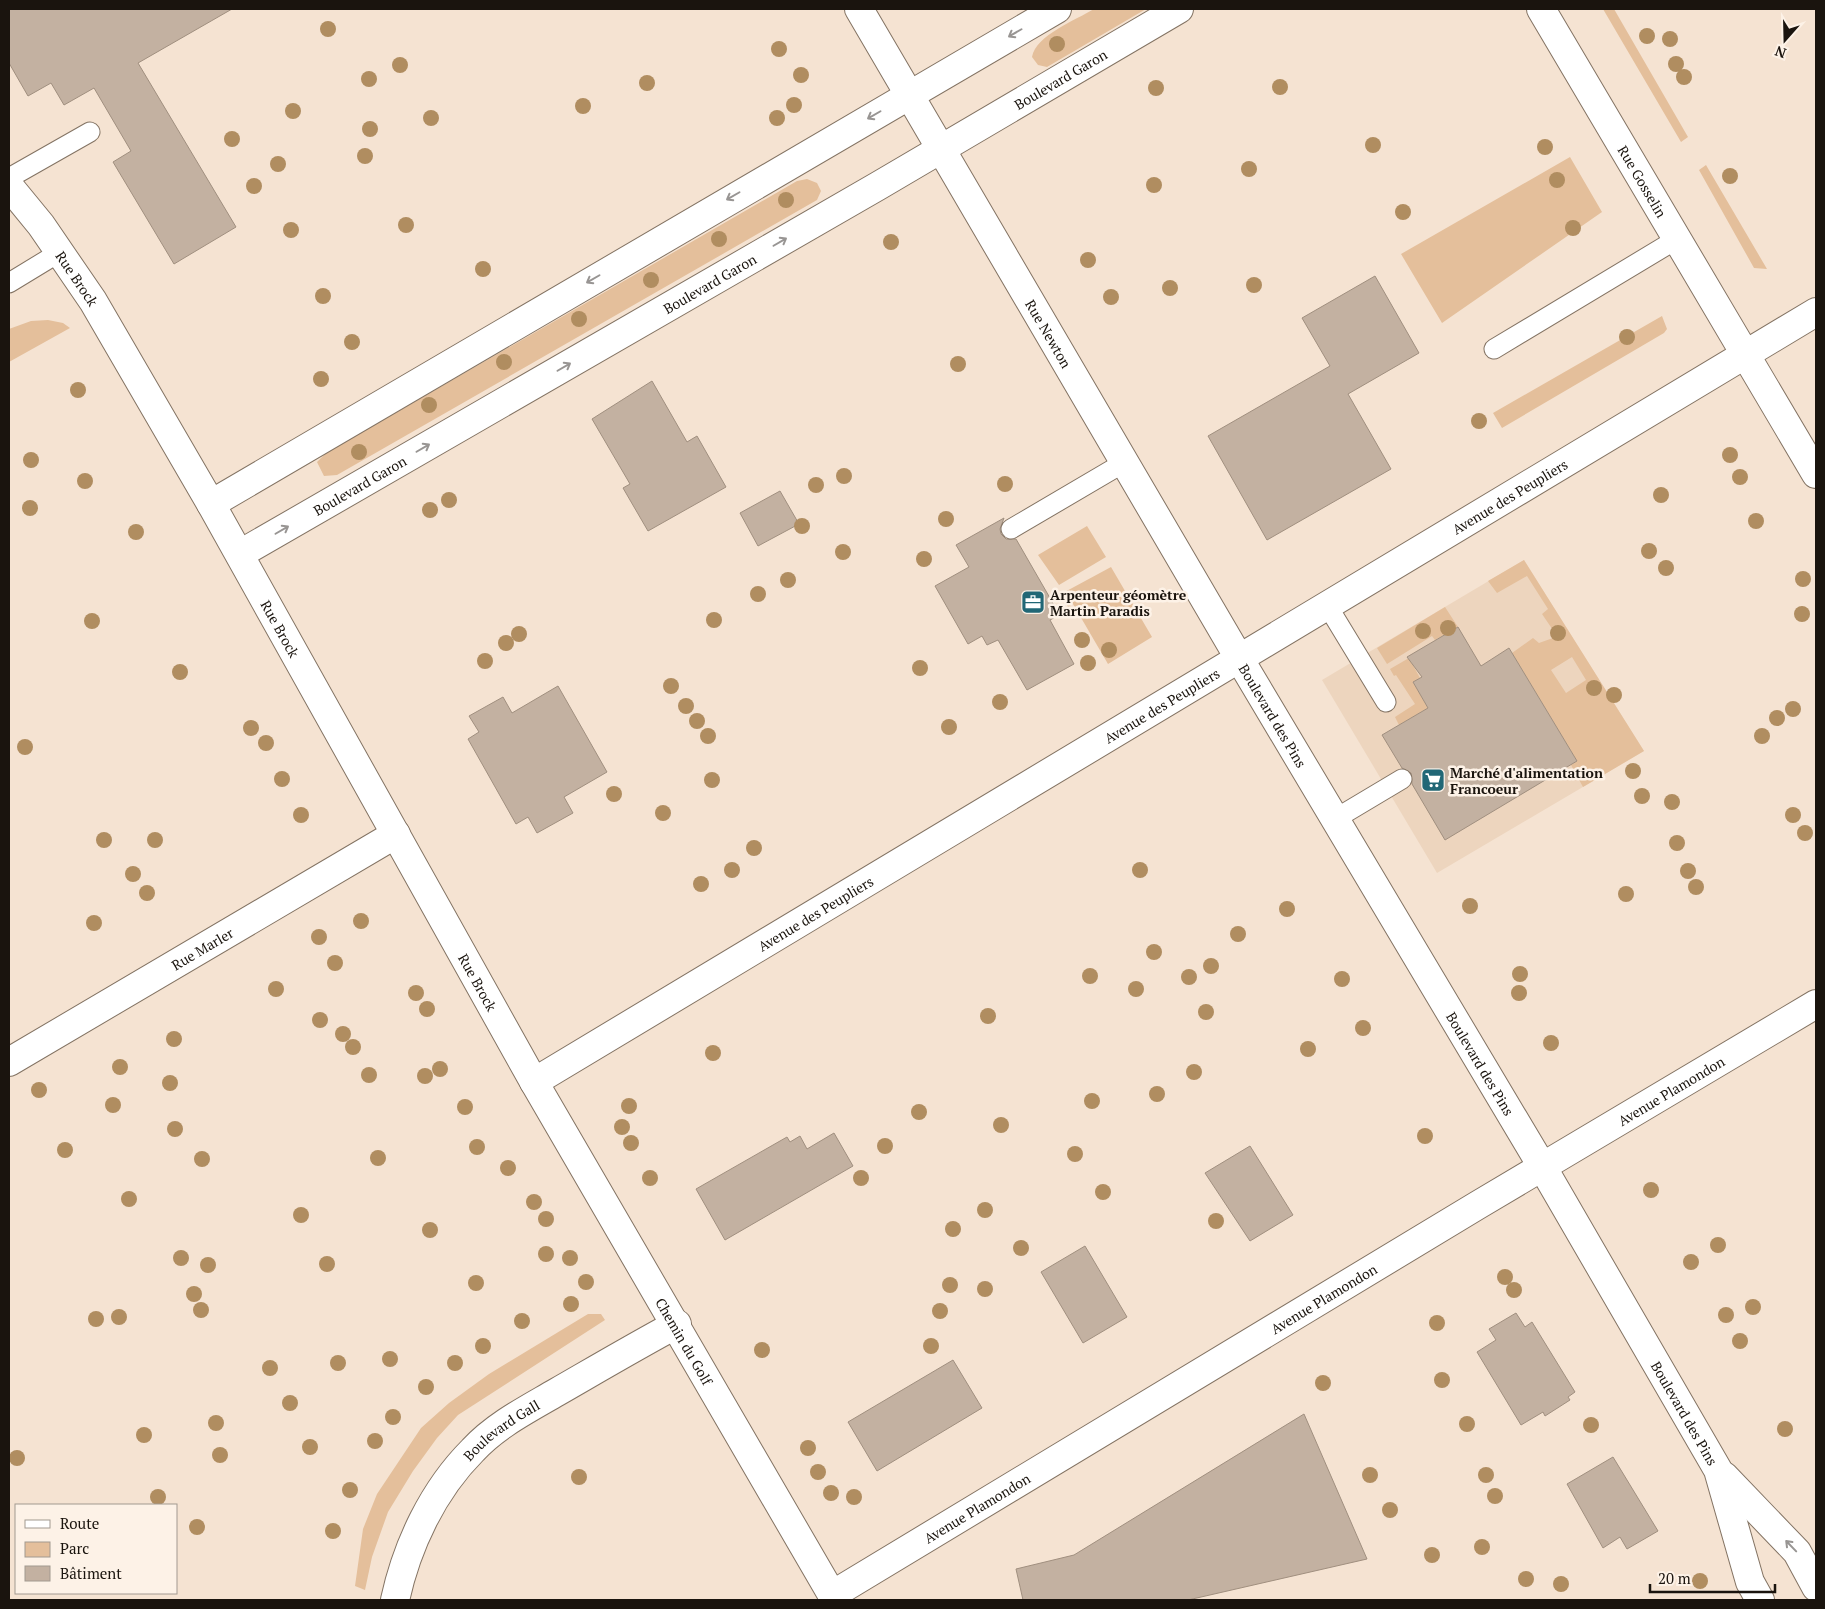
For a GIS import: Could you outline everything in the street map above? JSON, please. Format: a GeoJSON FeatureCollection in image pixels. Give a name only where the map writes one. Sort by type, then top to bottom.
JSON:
{"type":"FeatureCollection","features":[{"type":"Feature","properties":{"kind":"street","name":"Rue Newton"},"geometry":{"type":"LineString","coordinates":[[859,9],[1239,658]]}},
{"type":"Feature","properties":{"kind":"street"},"geometry":{"type":"LineString","coordinates":[[212,504],[1057,9]]}},
{"type":"Feature","properties":{"kind":"street","name":"Boulevard Garon"},"geometry":{"type":"LineString","coordinates":[[240,554],[1179,9]]}},
{"type":"Feature","properties":{"kind":"street","name":"Rue Gosselin"},"geometry":{"type":"LineString","coordinates":[[1541,9],[1816,474]]}},
{"type":"Feature","properties":{"kind":"street","name":"Rue Brock"},"geometry":{"type":"LineString","coordinates":[[9,186],[60,252],[93,301],[212,504],[534,1082]]}},
{"type":"Feature","properties":{"kind":"street","name":"Avenue des Peupliers"},"geometry":{"type":"LineString","coordinates":[[534,1082],[1816,312]]}},
{"type":"Feature","properties":{"kind":"street","name":"Boulevard des Pins"},"geometry":{"type":"LineString","coordinates":[[1239,658],[1543,1168],[1718,1470],[1797,1552],[1816,1587]]}},
{"type":"Feature","properties":{"kind":"street","name":"Rue Marler"},"geometry":{"type":"LineString","coordinates":[[9,1062],[396,834]]}},
{"type":"Feature","properties":{"kind":"street","name":"Avenue Plamondon"},"geometry":{"type":"LineString","coordinates":[[833,1598],[1478,1204],[1543,1168],[1816,1004]]}},
{"type":"Feature","properties":{"kind":"street","name":"Chemin du Golf"},"geometry":{"type":"LineString","coordinates":[[534,1082],[676,1324],[833,1598]]}},
{"type":"Feature","properties":{"kind":"street","name":"Boulevard Gall"},"geometry":{"type":"LineString","coordinates":[[395,1600],[409,1553],[426,1516],[444,1484],[473,1449],[501,1426],[676,1324]]}},
{"type":"Feature","properties":{"kind":"street","name":"Boulevard des Pins"},"geometry":{"type":"LineString","coordinates":[[1718,1470],[1750,1582],[1760,1600]]}},
{"type":"Feature","properties":{"kind":"lane"},"geometry":{"type":"LineString","coordinates":[[9,178],[90,132]]}},
{"type":"Feature","properties":{"kind":"lane"},"geometry":{"type":"LineString","coordinates":[[1494,349],[1677,239]]}},
{"type":"Feature","properties":{"kind":"lane"},"geometry":{"type":"LineString","coordinates":[[9,283],[60,252]]}},
{"type":"Feature","properties":{"kind":"lane"},"geometry":{"type":"LineString","coordinates":[[1011,529],[1125,462]]}},
{"type":"Feature","properties":{"kind":"lane"},"geometry":{"type":"LineString","coordinates":[[1327,605],[1386,702]]}},
{"type":"Feature","properties":{"kind":"lane"},"geometry":{"type":"LineString","coordinates":[[1335,819],[1402,779]]}},
{"type":"Feature","properties":{"kind":"shaded area"},"geometry":{"type":"Polygon","coordinates":[[[1524,560],[1644,751],[1437,873],[1322,680],[1524,560]]]}},
{"type":"Feature","properties":{"kind":"green space"},"geometry":{"type":"Polygon","coordinates":[[[1094,9],[1146,9],[1047,67],[1038,65],[1032,57],[1035,49],[1041,42],[1058,29],[1094,9]]]}},
{"type":"Feature","properties":{"kind":"green space"},"geometry":{"type":"Polygon","coordinates":[[[1603,9],[1614,9],[1688,137],[1681,142],[1603,9]]]}},
{"type":"Feature","properties":{"kind":"green space"},"geometry":{"type":"Polygon","coordinates":[[[1570,157],[1602,212],[1442,323],[1401,254],[1570,157]]]}},
{"type":"Feature","properties":{"kind":"green space"},"geometry":{"type":"Polygon","coordinates":[[[1706,165],[1767,269],[1754,268],[1699,170],[1706,165]]]}},
{"type":"Feature","properties":{"kind":"green space"},"geometry":{"type":"Polygon","coordinates":[[[807,179],[817,183],[821,191],[817,200],[337,475],[324,476],[317,462],[326,453],[797,181],[807,179]]]}},
{"type":"Feature","properties":{"kind":"green space"},"geometry":{"type":"Polygon","coordinates":[[[1662,316],[1667,329],[1664,333],[1502,428],[1493,413],[1662,316]]]}},
{"type":"Feature","properties":{"kind":"green space"},"geometry":{"type":"Polygon","coordinates":[[[48,320],[63,323],[70,328],[9,362],[9,329],[31,321],[48,320]]]}},
{"type":"Feature","properties":{"kind":"green space"},"geometry":{"type":"Polygon","coordinates":[[[1087,526],[1106,557],[1059,585],[1038,555],[1087,526]]]}},
{"type":"Feature","properties":{"kind":"green space"},"geometry":{"type":"Polygon","coordinates":[[[1524,560],[1644,751],[1583,787],[1571,765],[1577,761],[1512,653],[1533,638],[1539,643],[1553,638],[1559,639],[1542,614],[1548,609],[1527,576],[1497,593],[1488,581],[1524,560]],[[1572,657],[1551,670],[1566,693],[1586,680],[1572,657]]]}},
{"type":"Feature","properties":{"kind":"green space"},"geometry":{"type":"Polygon","coordinates":[[[1111,567],[1152,637],[1108,664],[1073,604],[1068,607],[1061,594],[1111,567]]]}},
{"type":"Feature","properties":{"kind":"green space"},"geometry":{"type":"Polygon","coordinates":[[[1445,607],[1458,627],[1435,640],[1432,636],[1387,664],[1377,648],[1445,607]]]}},
{"type":"Feature","properties":{"kind":"green space"},"geometry":{"type":"Polygon","coordinates":[[[1409,658],[1420,678],[1413,682],[1428,708],[1399,725],[1395,717],[1415,704],[1390,669],[1409,658]]]}},
{"type":"Feature","properties":{"kind":"green space"},"geometry":{"type":"Polygon","coordinates":[[[588,1314],[601,1314],[605,1320],[458,1415],[437,1438],[413,1471],[388,1512],[372,1557],[365,1590],[355,1586],[363,1529],[377,1494],[421,1428],[449,1403],[489,1374],[588,1314]]]}},
{"type":"Feature","properties":{"kind":"building"},"geometry":{"type":"Polygon","coordinates":[[[9,9],[232,9],[138,63],[236,227],[174,264],[113,162],[131,151],[94,88],[64,105],[51,83],[28,96],[9,63],[9,9]]]}},
{"type":"Feature","properties":{"kind":"building"},"geometry":{"type":"Polygon","coordinates":[[[1375,276],[1419,353],[1348,394],[1391,469],[1267,540],[1208,436],[1330,366],[1302,318],[1375,276]]]}},
{"type":"Feature","properties":{"kind":"building"},"geometry":{"type":"Polygon","coordinates":[[[652,381],[687,442],[697,436],[726,487],[648,531],[623,488],[630,484],[592,419],[652,381]]]}},
{"type":"Feature","properties":{"kind":"building"},"geometry":{"type":"Polygon","coordinates":[[[780,491],[799,524],[758,546],[740,513],[780,491]]]}},
{"type":"Feature","properties":{"kind":"building"},"geometry":{"type":"Polygon","coordinates":[[[1004,518],[1000,529],[1001,534],[1006,539],[1016,539],[1050,598],[1059,615],[1050,620],[1074,664],[1027,690],[998,640],[987,645],[982,636],[968,644],[935,586],[969,567],[956,545],[1004,518]]]}},
{"type":"Feature","properties":{"kind":"building"},"geometry":{"type":"Polygon","coordinates":[[[1458,627],[1481,666],[1509,648],[1577,761],[1445,840],[1412,784],[1411,773],[1402,768],[1382,735],[1428,708],[1413,682],[1422,677],[1407,657],[1458,627]]]}},
{"type":"Feature","properties":{"kind":"building"},"geometry":{"type":"Polygon","coordinates":[[[558,686],[607,772],[564,797],[573,813],[537,833],[528,817],[516,824],[468,739],[479,732],[469,716],[503,697],[512,713],[558,686]]]}},
{"type":"Feature","properties":{"kind":"building"},"geometry":{"type":"Polygon","coordinates":[[[834,1133],[853,1166],[725,1240],[696,1189],[787,1137],[790,1142],[800,1136],[807,1149],[834,1133]]]}},
{"type":"Feature","properties":{"kind":"building"},"geometry":{"type":"Polygon","coordinates":[[[1250,1146],[1293,1215],[1250,1241],[1205,1173],[1250,1146]]]}},
{"type":"Feature","properties":{"kind":"building"},"geometry":{"type":"Polygon","coordinates":[[[1085,1246],[1127,1317],[1083,1343],[1041,1272],[1085,1246]]]}},
{"type":"Feature","properties":{"kind":"building"},"geometry":{"type":"Polygon","coordinates":[[[1516,1313],[1525,1327],[1532,1322],[1575,1392],[1568,1397],[1570,1400],[1545,1416],[1543,1412],[1521,1425],[1477,1352],[1496,1340],[1489,1329],[1516,1313]]]}},
{"type":"Feature","properties":{"kind":"building"},"geometry":{"type":"Polygon","coordinates":[[[953,1360],[982,1408],[877,1471],[848,1422],[953,1360]]]}},
{"type":"Feature","properties":{"kind":"building"},"geometry":{"type":"Polygon","coordinates":[[[1304,1414],[1367,1559],[1188,1600],[1023,1600],[1016,1569],[1074,1555],[1304,1414]]]}},
{"type":"Feature","properties":{"kind":"building"},"geometry":{"type":"Polygon","coordinates":[[[1613,1457],[1658,1531],[1627,1549],[1620,1537],[1603,1548],[1567,1484],[1613,1457]]]}},
{"type":"Feature","properties":{"kind":"place","name":"Arpenteur géomètre Martin Paradis"},"geometry":{"type":"Point","coordinates":[1033,602]}},
{"type":"Feature","properties":{"kind":"place","name":"Marché d'alimentation Francoeur"},"geometry":{"type":"Point","coordinates":[1433,780]}}]}
